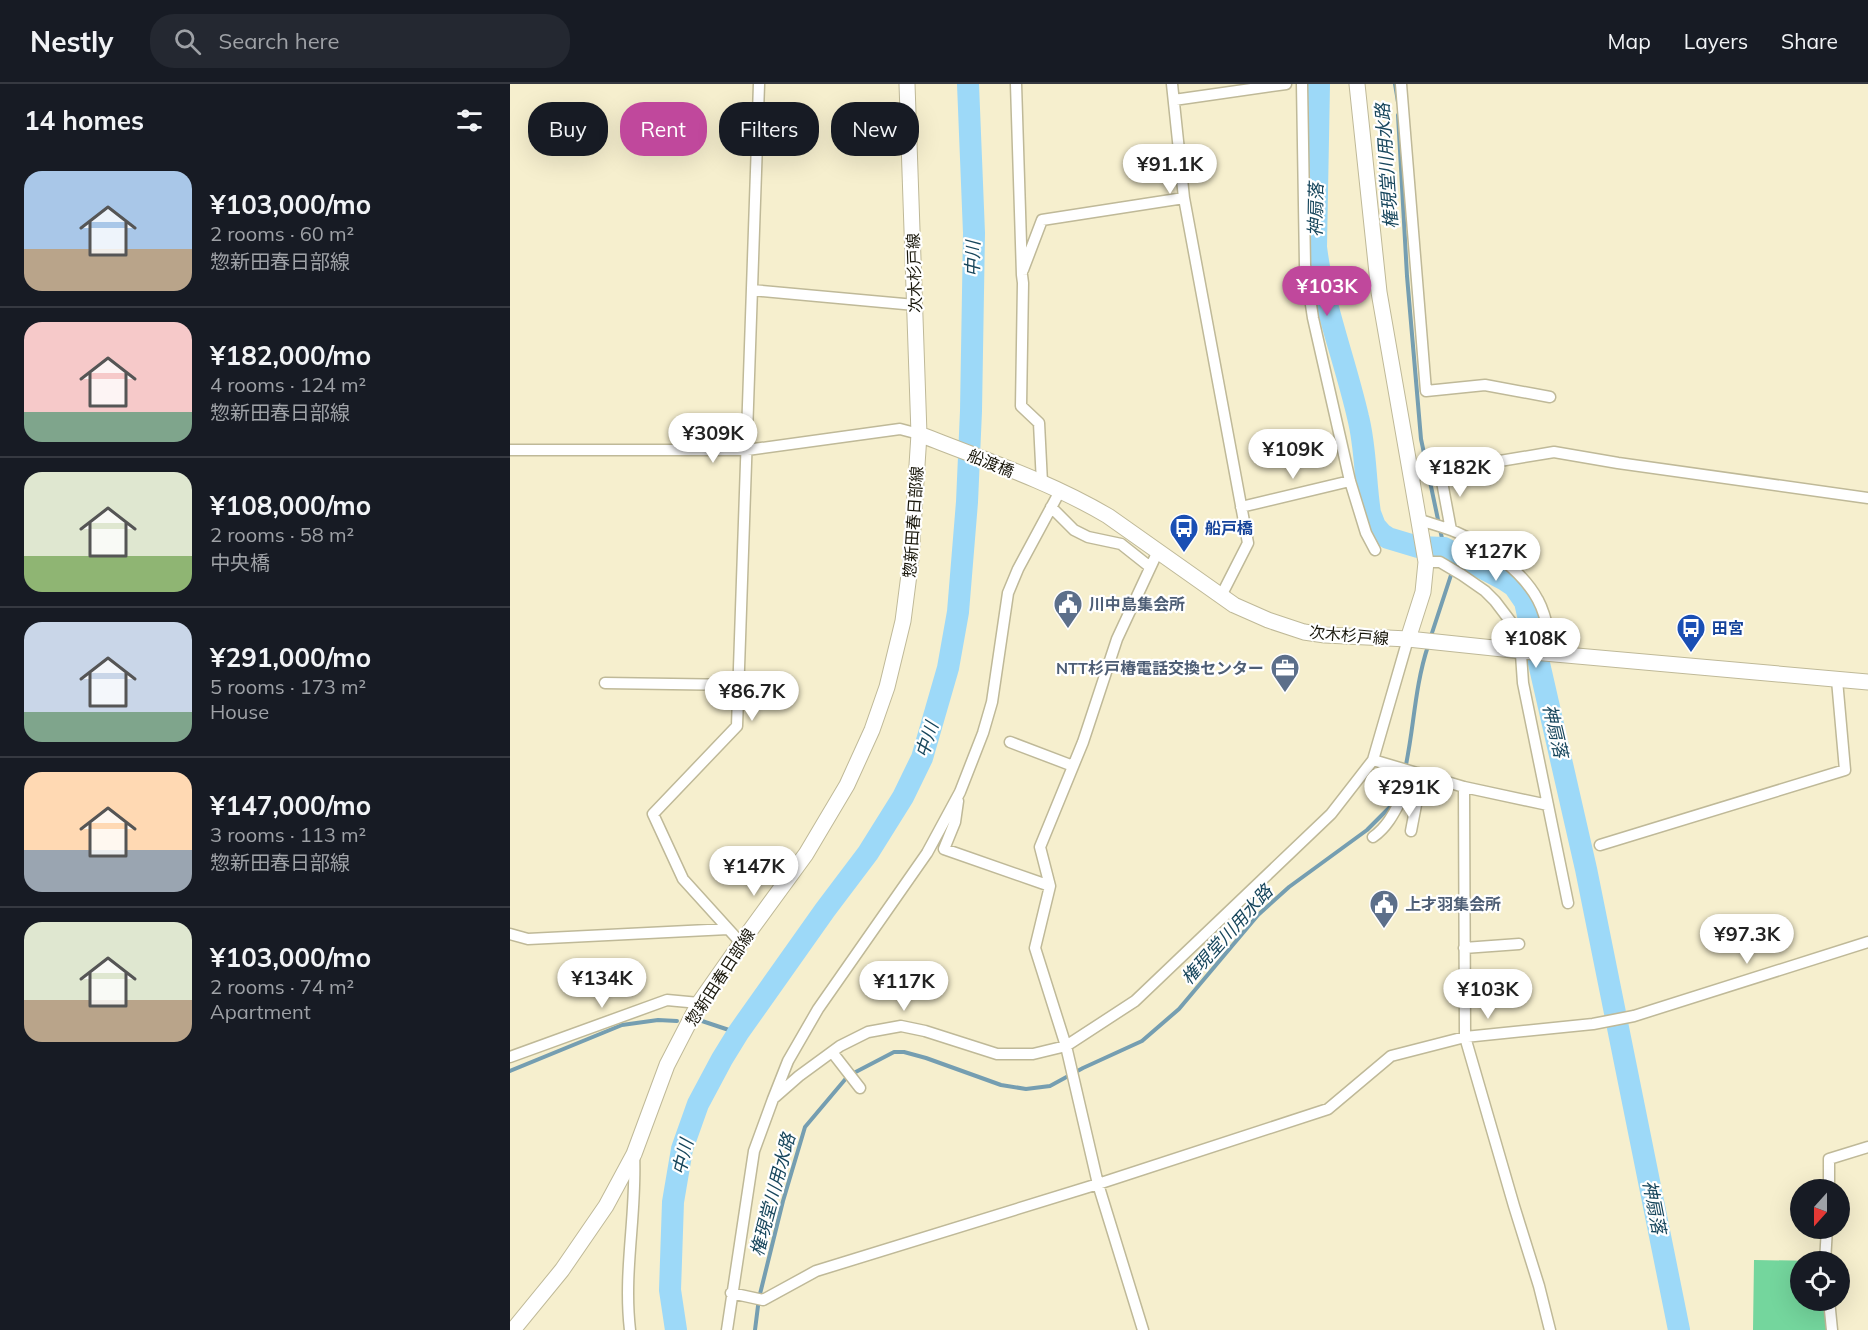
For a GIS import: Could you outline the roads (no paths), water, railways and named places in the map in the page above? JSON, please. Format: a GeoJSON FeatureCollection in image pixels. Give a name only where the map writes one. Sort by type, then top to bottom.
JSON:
{"type":"FeatureCollection","features":[{"type":"Feature","properties":{"kind":"main road","name":"次木杉戸線"},"geometry":{"type":"LineString","coordinates":[[907,84],[919,434]]}},
{"type":"Feature","properties":{"kind":"main road"},"geometry":{"type":"LineString","coordinates":[[1357,84],[1379,292],[1426,562],[1423,592],[1408,639]]}},
{"type":"Feature","properties":{"kind":"main road","name":"船渡橋"},"geometry":{"type":"LineString","coordinates":[[919,434],[1039,482]]}},
{"type":"Feature","properties":{"kind":"main road","name":"惣新田春日部線"},"geometry":{"type":"LineString","coordinates":[[513,1330],[562,1270],[606,1206],[634,1154],[667,1065],[699,1003],[806,854],[847,785],[872,730],[887,687],[903,621],[910,569],[919,434]]}},
{"type":"Feature","properties":{"kind":"main road","name":"次木杉戸線"},"geometry":{"type":"LineString","coordinates":[[1039,482],[1108,516],[1221,596],[1249,612],[1304,632],[1408,639],[1554,654]]}},
{"type":"Feature","properties":{"kind":"main road"},"geometry":{"type":"LineString","coordinates":[[1554,654],[1868,682]]}},
{"type":"Feature","properties":{"kind":"street"},"geometry":{"type":"LineString","coordinates":[[741,943],[683,879],[653,814],[737,726],[759,84]]}},
{"type":"Feature","properties":{"kind":"street"},"geometry":{"type":"LineString","coordinates":[[1016,84],[1023,283],[1021,406],[1039,423],[1039,482]]}},
{"type":"Feature","properties":{"kind":"street"},"geometry":{"type":"LineString","coordinates":[[1172,84],[1184,198],[1248,543],[1221,596]]}},
{"type":"Feature","properties":{"kind":"street"},"geometry":{"type":"LineString","coordinates":[[1174,100],[1286,84]]}},
{"type":"Feature","properties":{"kind":"street"},"geometry":{"type":"LineString","coordinates":[[1302,84],[1305,265],[1313,318],[1350,481],[1366,533],[1375,550]]}},
{"type":"Feature","properties":{"kind":"street"},"geometry":{"type":"LineString","coordinates":[[1401,84],[1426,391],[1485,385],[1550,397]]}},
{"type":"Feature","properties":{"kind":"street"},"geometry":{"type":"LineString","coordinates":[[1022,275],[1042,220],[1184,198]]}},
{"type":"Feature","properties":{"kind":"street"},"geometry":{"type":"LineString","coordinates":[[752,290],[915,304]]}},
{"type":"Feature","properties":{"kind":"street"},"geometry":{"type":"LineString","coordinates":[[510,450],[747,450],[900,429],[919,434]]}},
{"type":"Feature","properties":{"kind":"street"},"geometry":{"type":"LineString","coordinates":[[1410,476],[1554,452],[1868,498]]}},
{"type":"Feature","properties":{"kind":"street"},"geometry":{"type":"LineString","coordinates":[[1440,471],[1451,530]]}},
{"type":"Feature","properties":{"kind":"street"},"geometry":{"type":"LineString","coordinates":[[1241,507],[1350,481]]}},
{"type":"Feature","properties":{"kind":"street"},"geometry":{"type":"LineString","coordinates":[[727,1330],[754,1151],[788,1061],[818,1009],[927,853],[960,792],[992,702],[1008,593],[1018,569],[1060,491]]}},
{"type":"Feature","properties":{"kind":"street"},"geometry":{"type":"LineString","coordinates":[[1051,507],[1074,530],[1088,537],[1120,544],[1150,567]]}},
{"type":"Feature","properties":{"kind":"street"},"geometry":{"type":"LineString","coordinates":[[1420,520],[1451,530],[1483,546],[1531,588],[1544,613],[1554,654]]}},
{"type":"Feature","properties":{"kind":"street"},"geometry":{"type":"LineString","coordinates":[[1143,1330],[1098,1184],[1066,1046],[1035,948],[1050,886],[1040,847],[1083,742],[1117,639],[1158,550]]}},
{"type":"Feature","properties":{"kind":"street"},"geometry":{"type":"LineString","coordinates":[[1426,562],[1440,562],[1485,591],[1514,626],[1520,640],[1523,682],[1568,903]]}},
{"type":"Feature","properties":{"kind":"street"},"geometry":{"type":"LineString","coordinates":[[773,1099],[832,1052],[868,1032],[901,1026],[925,1031],[997,1054],[1033,1054],[1066,1046],[1135,1001],[1331,814],[1373,760],[1408,639]]}},
{"type":"Feature","properties":{"kind":"street"},"geometry":{"type":"LineString","coordinates":[[1600,845],[1845,770],[1837,680]]}},
{"type":"Feature","properties":{"kind":"street"},"geometry":{"type":"LineString","coordinates":[[605,683],[739,686]]}},
{"type":"Feature","properties":{"kind":"street"},"geometry":{"type":"LineString","coordinates":[[1010,742],[1073,766]]}},
{"type":"Feature","properties":{"kind":"street"},"geometry":{"type":"LineString","coordinates":[[1373,760],[1464,787],[1548,805]]}},
{"type":"Feature","properties":{"kind":"street"},"geometry":{"type":"LineString","coordinates":[[1411,831],[1420,784],[1418,773]]}},
{"type":"Feature","properties":{"kind":"street"},"geometry":{"type":"LineString","coordinates":[[1373,837],[1393,817],[1410,782],[1418,773]]}},
{"type":"Feature","properties":{"kind":"street"},"geometry":{"type":"LineString","coordinates":[[1464,787],[1465,1037],[1550,1330]]}},
{"type":"Feature","properties":{"kind":"street"},"geometry":{"type":"LineString","coordinates":[[960,792],[955,822],[944,849],[1050,886]]}},
{"type":"Feature","properties":{"kind":"street"},"geometry":{"type":"LineString","coordinates":[[510,934],[528,939],[728,929]]}},
{"type":"Feature","properties":{"kind":"street"},"geometry":{"type":"LineString","coordinates":[[731,1293],[763,1300],[816,1271],[1098,1184],[1328,1109],[1391,1056],[1465,1037],[1593,1024],[1634,1016],[1868,942]]}},
{"type":"Feature","properties":{"kind":"street"},"geometry":{"type":"LineString","coordinates":[[1464,948],[1519,944]]}},
{"type":"Feature","properties":{"kind":"street"},"geometry":{"type":"LineString","coordinates":[[510,1057],[668,1000],[699,1003]]}},
{"type":"Feature","properties":{"kind":"street"},"geometry":{"type":"LineString","coordinates":[[832,1052],[860,1088]]}},
{"type":"Feature","properties":{"kind":"street"},"geometry":{"type":"LineString","coordinates":[[1829,1179],[1829,1159],[1868,1147]]}},
{"type":"Feature","properties":{"kind":"street"},"geometry":{"type":"LineString","coordinates":[[630,1330],[627,1309],[628,1257],[636,1182],[634,1154]]}},
{"type":"Feature","properties":{"kind":"street"},"geometry":{"type":"LineString","coordinates":[[1830,1311],[1833,1330]]}},
{"type":"Feature","properties":{"kind":"waterway","name":"中川"},"geometry":{"type":"LineString","coordinates":[[676,1330],[670,1290],[673,1202],[682,1149],[698,1104],[738,1033],[868,853],[903,797],[922,758],[948,668],[958,612],[967,502],[971,411],[974,233],[968,84]]}},
{"type":"Feature","properties":{"kind":"waterway","name":"神扇落"},"geometry":{"type":"LineString","coordinates":[[1319,84],[1316,247],[1329,311],[1361,429],[1370,513],[1375,526],[1388,538],[1418,547],[1444,548],[1505,580],[1514,586],[1525,602],[1586,869],[1679,1330]]}},
{"type":"Feature","properties":{"kind":"waterway","name":"権現堂川用水路"},"geometry":{"type":"LineString","coordinates":[[1395,84],[1398,102]]}},
{"type":"Feature","properties":{"kind":"waterway","name":"権現堂川用水路"},"geometry":{"type":"LineString","coordinates":[[1398,115],[1407,276],[1421,439],[1444,548],[1452,565]]}},
{"type":"Feature","properties":{"kind":"waterway","name":"権現堂川用水路"},"geometry":{"type":"LineString","coordinates":[[1430,639],[1452,572]]}},
{"type":"Feature","properties":{"kind":"waterway","name":"権現堂川用水路"},"geometry":{"type":"LineString","coordinates":[[1399,794],[1428,646]]}},
{"type":"Feature","properties":{"kind":"waterway","name":"権現堂川用水路"},"geometry":{"type":"LineString","coordinates":[[755,1330],[759,1298],[783,1201],[805,1127],[848,1076],[894,1052],[904,1052],[1001,1085],[1026,1089],[1050,1086],[1142,1041],[1179,1009],[1258,915],[1289,887],[1367,830],[1394,803]]}},
{"type":"Feature","properties":{"kind":"waterway"},"geometry":{"type":"LineString","coordinates":[[510,1071],[622,1025],[658,1020],[677,1021]]}},
{"type":"Feature","properties":{"kind":"waterway"},"geometry":{"type":"LineString","coordinates":[[702,1021],[738,1033]]}},
{"type":"Feature","properties":{"kind":"place","name":"船戸橋"},"geometry":{"type":"Point","coordinates":[1184,554]}},
{"type":"Feature","properties":{"kind":"place","name":"川中島集会所"},"geometry":{"type":"Point","coordinates":[1068,630]}},
{"type":"Feature","properties":{"kind":"place","name":"田宮"},"geometry":{"type":"Point","coordinates":[1691,654]}},
{"type":"Feature","properties":{"kind":"place","name":"NTT杉戸椿電話交換センター"},"geometry":{"type":"Point","coordinates":[1285,694]}},
{"type":"Feature","properties":{"kind":"place","name":"上才羽集会所"},"geometry":{"type":"Point","coordinates":[1384,930]}}]}
